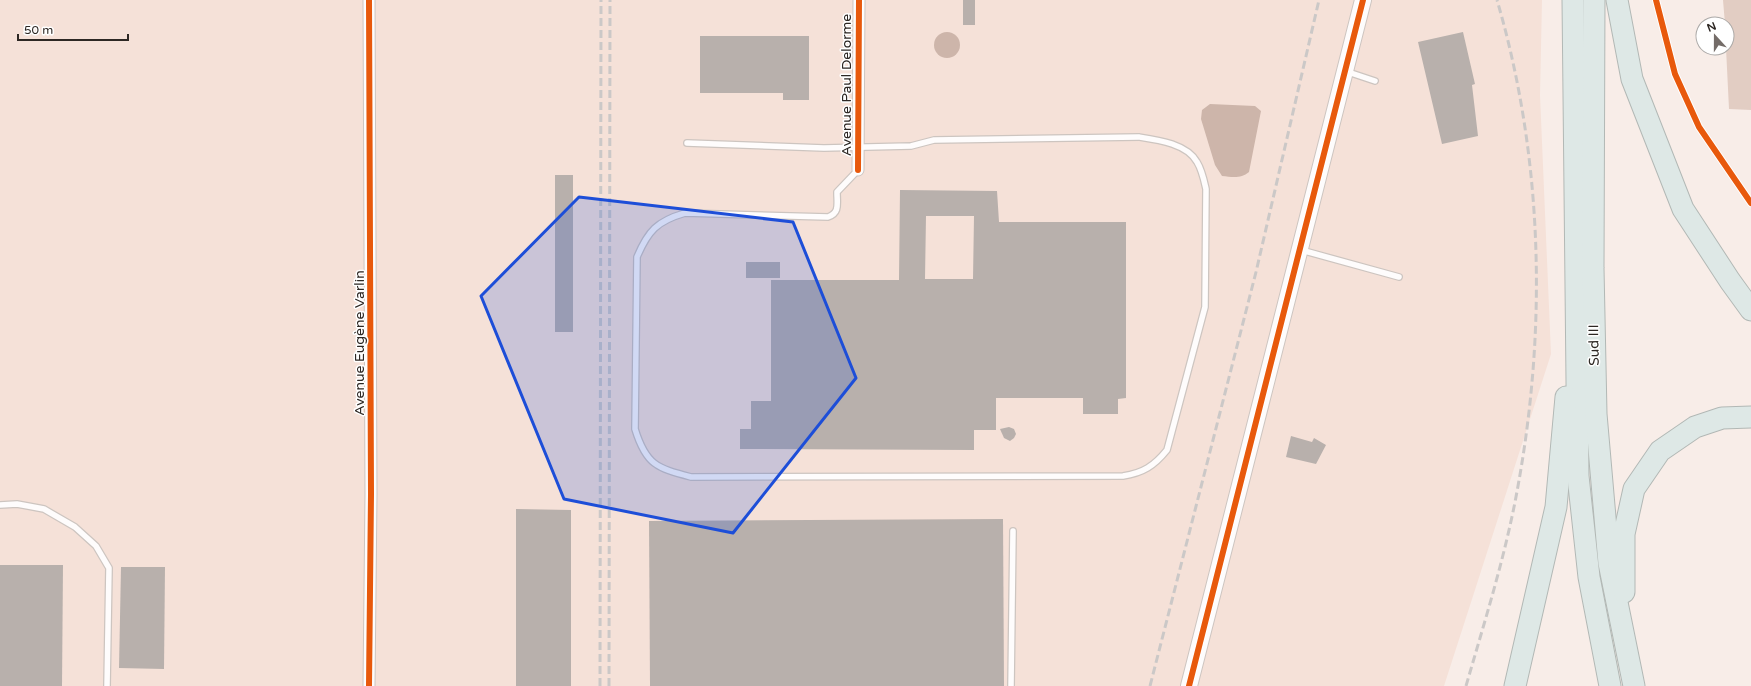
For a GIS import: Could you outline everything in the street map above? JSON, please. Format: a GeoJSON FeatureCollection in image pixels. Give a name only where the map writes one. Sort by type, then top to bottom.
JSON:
{"type":"FeatureCollection","features":[{"type":"Feature","properties":{"kind":"highway","name":"Sud III"},"geometry":{"type":"LineString","coordinates":[[1574,0],[1579,484],[1589,577],[1610,686]]}},
{"type":"Feature","properties":{"kind":"highway","name":"Sud III"},"geometry":{"type":"LineString","coordinates":[[1594,0],[1593,268],[1596,414],[1609,563],[1634,686]]}},
{"type":"Feature","properties":{"kind":"highway"},"geometry":{"type":"LineString","coordinates":[[1617,0],[1632,79],[1683,209],[1730,281],[1751,310]]}},
{"type":"Feature","properties":{"kind":"highway"},"geometry":{"type":"LineString","coordinates":[[1515,686],[1556,507],[1566,393],[1577,367]]}},
{"type":"Feature","properties":{"kind":"highway"},"geometry":{"type":"LineString","coordinates":[[1624,640],[1624,534],[1634,489],[1660,451],[1695,427],[1722,418],[1751,417]]}},
{"type":"Feature","properties":{"kind":"street","name":"Avenue Eugène Varlin"},"geometry":{"type":"LineString","coordinates":[[369,686],[372,494],[370,0]]}},
{"type":"Feature","properties":{"kind":"street","name":"Avenue Paul Delorme"},"geometry":{"type":"LineString","coordinates":[[858,170],[859,0]]}},
{"type":"Feature","properties":{"kind":"street"},"geometry":{"type":"LineString","coordinates":[[1189,686],[1363,0]]}},
{"type":"Feature","properties":{"kind":"lane"},"geometry":{"type":"LineString","coordinates":[[1345,71],[1375,81]]}},
{"type":"Feature","properties":{"kind":"lane"},"geometry":{"type":"LineString","coordinates":[[687,143],[858,148],[911,146],[934,140],[1139,137],[1159,140],[1179,147],[1192,155],[1201,171],[1206,189],[1205,307],[1167,450],[1157,462],[1148,469],[1136,474],[1123,476],[691,477],[662,469],[647,457],[639,444],[635,429],[637,257],[645,239],[655,227],[664,221],[685,213],[828,217],[835,215],[837,212],[837,192],[858,170]]}},
{"type":"Feature","properties":{"kind":"lane"},"geometry":{"type":"LineString","coordinates":[[1300,250],[1399,277]]}},
{"type":"Feature","properties":{"kind":"lane"},"geometry":{"type":"LineString","coordinates":[[0,505],[17,504],[44,509],[75,527],[96,546],[106,562],[109,568],[107,686]]}},
{"type":"Feature","properties":{"kind":"lane"},"geometry":{"type":"LineString","coordinates":[[1011,686],[1014,531]]}},
{"type":"Feature","properties":{"kind":"highlighted area"},"geometry":{"type":"Polygon","coordinates":[[[579,197],[793,222],[856,378],[733,533],[564,499],[481,296],[579,197]]]}},
{"type":"Feature","properties":{"kind":"shaded area"},"geometry":{"type":"Polygon","coordinates":[[[0,0],[1542,0],[1540,95],[1551,354],[1444,686],[0,686],[0,0]]]}},
{"type":"Feature","properties":{"kind":"shaded area"},"geometry":{"type":"Polygon","coordinates":[[[1723,0],[1751,0],[1751,110],[1729,109],[1726,56],[1735,56],[1735,16],[1724,16],[1723,0]]]}},
{"type":"Feature","properties":{"kind":"shaded area"},"geometry":{"type":"Polygon","coordinates":[[[947,32],[956,36],[960,45],[956,54],[947,58],[938,54],[934,45],[938,36],[947,32]]]}},
{"type":"Feature","properties":{"kind":"shaded area"},"geometry":{"type":"Polygon","coordinates":[[[1210,104],[1255,106],[1261,111],[1249,172],[1243,176],[1222,176],[1215,165],[1201,119],[1202,110],[1210,104]]]}},
{"type":"Feature","properties":{"kind":"building"},"geometry":{"type":"Polygon","coordinates":[[[963,0],[975,0],[975,25],[963,25],[963,0]]]}},
{"type":"Feature","properties":{"kind":"building"},"geometry":{"type":"Polygon","coordinates":[[[1463,32],[1475,84],[1472,85],[1478,136],[1442,144],[1418,42],[1463,32]]]}},
{"type":"Feature","properties":{"kind":"building"},"geometry":{"type":"Polygon","coordinates":[[[700,36],[809,36],[809,100],[783,100],[783,93],[700,93],[700,36]]]}},
{"type":"Feature","properties":{"kind":"building"},"geometry":{"type":"Polygon","coordinates":[[[555,175],[573,175],[573,332],[555,332],[555,175]]]}},
{"type":"Feature","properties":{"kind":"building"},"geometry":{"type":"Polygon","coordinates":[[[900,190],[997,191],[999,222],[1126,222],[1126,398],[1118,399],[1118,414],[1083,414],[1083,398],[996,398],[996,430],[974,430],[974,450],[740,449],[740,429],[751,429],[751,401],[771,401],[771,280],[899,280],[900,190]],[[926,216],[925,279],[973,279],[974,216],[926,216]]]}},
{"type":"Feature","properties":{"kind":"building"},"geometry":{"type":"Polygon","coordinates":[[[746,262],[780,262],[780,278],[746,278],[746,262]]]}},
{"type":"Feature","properties":{"kind":"building"},"geometry":{"type":"Polygon","coordinates":[[[1009,427],[1014,429],[1016,434],[1010,441],[1004,438],[1000,429],[1009,427]]]}},
{"type":"Feature","properties":{"kind":"building"},"geometry":{"type":"Polygon","coordinates":[[[1291,436],[1312,442],[1314,438],[1326,445],[1316,464],[1286,457],[1291,436]]]}},
{"type":"Feature","properties":{"kind":"building"},"geometry":{"type":"Polygon","coordinates":[[[516,509],[571,510],[571,686],[516,686],[516,509]]]}},
{"type":"Feature","properties":{"kind":"building"},"geometry":{"type":"Polygon","coordinates":[[[1003,519],[1004,686],[650,686],[649,521],[1003,519]]]}},
{"type":"Feature","properties":{"kind":"building"},"geometry":{"type":"Polygon","coordinates":[[[0,565],[63,565],[62,686],[0,686],[0,565]]]}},
{"type":"Feature","properties":{"kind":"building"},"geometry":{"type":"Polygon","coordinates":[[[121,567],[165,567],[164,669],[119,668],[121,567]]]}},
{"type":"Feature","properties":{"kind":"railway"},"geometry":{"type":"LineString","coordinates":[[600,686],[601,0]]}},
{"type":"Feature","properties":{"kind":"railway"},"geometry":{"type":"LineString","coordinates":[[609,686],[610,0]]}},
{"type":"Feature","properties":{"kind":"railway"},"geometry":{"type":"LineString","coordinates":[[1150,686],[1256,272],[1319,0]]}},
{"type":"Feature","properties":{"kind":"railway"},"geometry":{"type":"LineString","coordinates":[[1466,686],[1488,612],[1518,486],[1527,426],[1533,365],[1536,303],[1536,242],[1532,181],[1524,120],[1512,59],[1497,0]]}},
{"type":"Feature","properties":{"kind":"cycle path"},"geometry":{"type":"LineString","coordinates":[[369,0],[371,494],[369,686]]}},
{"type":"Feature","properties":{"kind":"cycle path"},"geometry":{"type":"LineString","coordinates":[[858,170],[859,0]]}},
{"type":"Feature","properties":{"kind":"cycle path"},"geometry":{"type":"LineString","coordinates":[[1189,686],[1363,0]]}},
{"type":"Feature","properties":{"kind":"cycle path"},"geometry":{"type":"LineString","coordinates":[[1656,0],[1675,74],[1699,127],[1751,203]]}}]}
